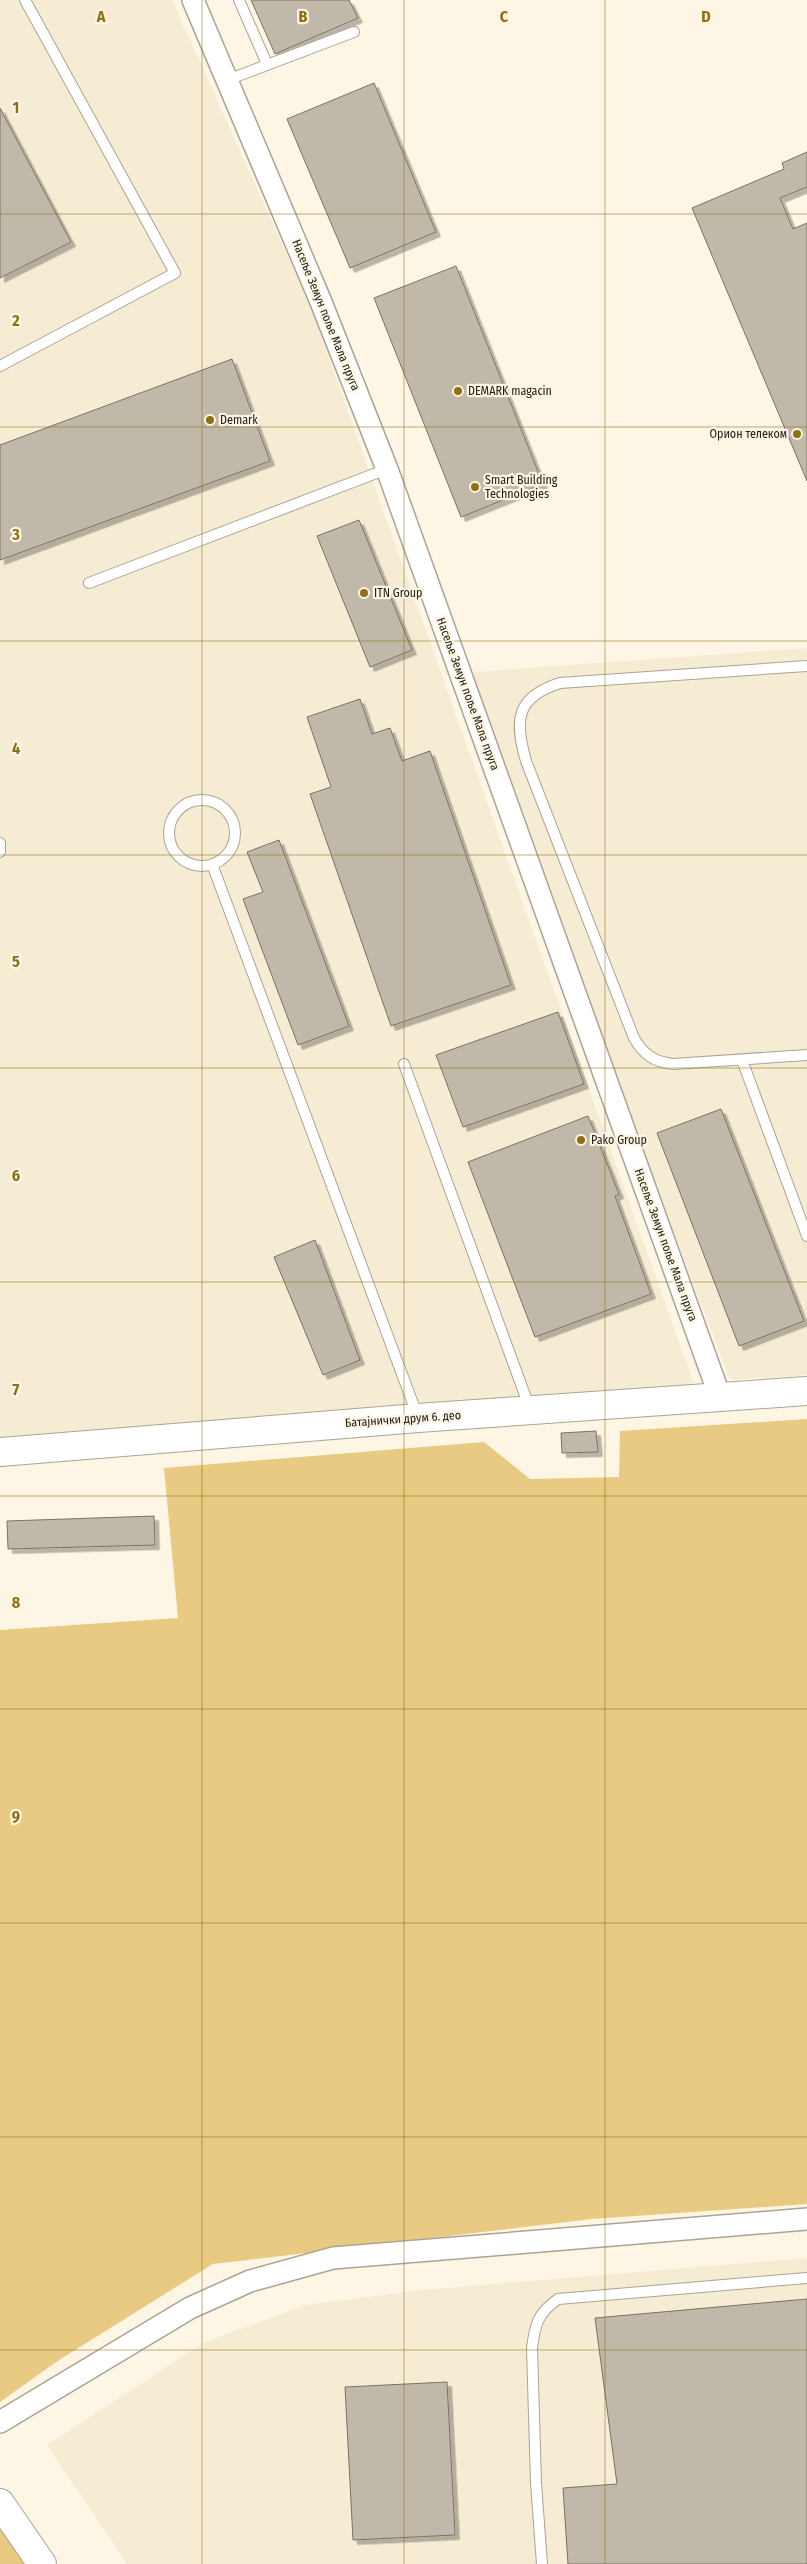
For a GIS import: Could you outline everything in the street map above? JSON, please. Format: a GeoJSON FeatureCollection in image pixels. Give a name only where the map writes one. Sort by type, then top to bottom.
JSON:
{"type":"FeatureCollection","features":[{"type":"Feature","properties":{"kind":"street","name":"Насеље Земун поље Мала пруга"},"geometry":{"type":"LineString","coordinates":[[193,0],[321,302],[387,469],[720,1397]]}},
{"type":"Feature","properties":{"kind":"street","name":"Батајнички друм 6. део"},"geometry":{"type":"LineString","coordinates":[[0,1452],[418,1418],[807,1391]]}},
{"type":"Feature","properties":{"kind":"street"},"geometry":{"type":"LineString","coordinates":[[0,2422],[190,2308],[250,2280],[333,2258],[807,2218]]}},
{"type":"Feature","properties":{"kind":"street"},"geometry":{"type":"LineString","coordinates":[[2,2506],[42,2564]]}},
{"type":"Feature","properties":{"kind":"lane"},"geometry":{"type":"LineString","coordinates":[[0,366],[175,273],[25,0]]}},
{"type":"Feature","properties":{"kind":"lane"},"geometry":{"type":"LineString","coordinates":[[239,0],[267,64]]}},
{"type":"Feature","properties":{"kind":"lane"},"geometry":{"type":"LineString","coordinates":[[227,80],[354,32]]}},
{"type":"Feature","properties":{"kind":"lane"},"geometry":{"type":"LineString","coordinates":[[89,583],[387,469]]}},
{"type":"Feature","properties":{"kind":"lane"},"geometry":{"type":"LineString","coordinates":[[807,666],[560,683],[535,693],[525,704],[518,727],[526,761],[634,1038],[641,1050],[657,1061],[673,1064],[807,1055]]}},
{"type":"Feature","properties":{"kind":"lane"},"geometry":{"type":"LineString","coordinates":[[199,800],[219,805],[232,821],[234,832],[231,847],[222,859],[212,864],[201,866],[190,864],[180,858],[173,850],[169,828],[176,813],[189,802],[199,800]]}},
{"type":"Feature","properties":{"kind":"lane"},"geometry":{"type":"LineString","coordinates":[[0,843],[0,852]]}},
{"type":"Feature","properties":{"kind":"lane"},"geometry":{"type":"LineString","coordinates":[[212,864],[418,1418]]}},
{"type":"Feature","properties":{"kind":"lane"},"geometry":{"type":"LineString","coordinates":[[742,1060],[807,1236]]}},
{"type":"Feature","properties":{"kind":"lane"},"geometry":{"type":"LineString","coordinates":[[404,1064],[530,1410]]}},
{"type":"Feature","properties":{"kind":"lane"},"geometry":{"type":"LineString","coordinates":[[542,2564],[536,2484],[532,2348],[534,2327],[544,2308],[558,2298],[807,2278]]}},
{"type":"Feature","properties":{"kind":"shaded area"},"geometry":{"type":"Polygon","coordinates":[[[0,0],[172,0],[312,310],[695,1387],[0,1442],[0,0]]]}},
{"type":"Feature","properties":{"kind":"shaded area"},"geometry":{"type":"Polygon","coordinates":[[[807,648],[807,1375],[730,1380],[460,673],[807,648]]]}},
{"type":"Feature","properties":{"kind":"shaded area"},"geometry":{"type":"Polygon","coordinates":[[[807,1419],[807,2204],[592,2219],[213,2264],[59,2360],[0,2402],[0,1630],[178,1618],[164,1468],[484,1442],[530,1479],[619,1477],[620,1431],[807,1419]]]}},
{"type":"Feature","properties":{"kind":"shaded area"},"geometry":{"type":"Polygon","coordinates":[[[807,2258],[807,2564],[127,2564],[47,2445],[205,2342],[306,2305],[421,2290],[807,2258]]]}},
{"type":"Feature","properties":{"kind":"shaded area"},"geometry":{"type":"Polygon","coordinates":[[[0,2523],[27,2564],[0,2564],[0,2523]]]}},
{"type":"Feature","properties":{"kind":"building"},"geometry":{"type":"Polygon","coordinates":[[[251,0],[349,0],[358,18],[275,54],[251,0]]]}},
{"type":"Feature","properties":{"kind":"building"},"geometry":{"type":"Polygon","coordinates":[[[374,83],[436,232],[350,268],[287,119],[374,83]]]}},
{"type":"Feature","properties":{"kind":"building"},"geometry":{"type":"Polygon","coordinates":[[[0,108],[71,242],[0,278],[0,108]]]}},
{"type":"Feature","properties":{"kind":"building"},"geometry":{"type":"Polygon","coordinates":[[[807,152],[807,187],[780,198],[793,229],[807,223],[807,481],[692,208],[784,169],[782,163],[807,152]]]}},
{"type":"Feature","properties":{"kind":"building","name":"DEMARK magacin"},"geometry":{"type":"Polygon","coordinates":[[[456,266],[543,484],[461,517],[374,298],[456,266]]]}},
{"type":"Feature","properties":{"kind":"building"},"geometry":{"type":"Polygon","coordinates":[[[232,359],[270,461],[0,560],[0,445],[232,359]]]}},
{"type":"Feature","properties":{"kind":"building","name":"ITN Group"},"geometry":{"type":"Polygon","coordinates":[[[359,520],[412,650],[370,667],[317,536],[359,520]]]}},
{"type":"Feature","properties":{"kind":"building"},"geometry":{"type":"Polygon","coordinates":[[[360,699],[372,734],[390,728],[402,761],[430,751],[511,985],[391,1026],[310,794],[331,787],[307,717],[360,699]]]}},
{"type":"Feature","properties":{"kind":"building"},"geometry":{"type":"Polygon","coordinates":[[[279,840],[349,1026],[298,1045],[243,899],[263,892],[247,852],[279,840]]]}},
{"type":"Feature","properties":{"kind":"building"},"geometry":{"type":"Polygon","coordinates":[[[558,1012],[584,1084],[463,1127],[436,1055],[558,1012]]]}},
{"type":"Feature","properties":{"kind":"building"},"geometry":{"type":"Polygon","coordinates":[[[721,1109],[804,1321],[739,1346],[657,1133],[721,1109]]]}},
{"type":"Feature","properties":{"kind":"building"},"geometry":{"type":"Polygon","coordinates":[[[588,1116],[619,1194],[615,1196],[651,1294],[535,1337],[468,1162],[588,1116]]]}},
{"type":"Feature","properties":{"kind":"building"},"geometry":{"type":"Polygon","coordinates":[[[315,1240],[360,1360],[323,1375],[274,1257],[315,1240]]]}},
{"type":"Feature","properties":{"kind":"building"},"geometry":{"type":"Polygon","coordinates":[[[596,1431],[598,1452],[562,1453],[561,1433],[596,1431]]]}},
{"type":"Feature","properties":{"kind":"building"},"geometry":{"type":"Polygon","coordinates":[[[154,1516],[155,1545],[8,1549],[7,1521],[154,1516]]]}},
{"type":"Feature","properties":{"kind":"building"},"geometry":{"type":"Polygon","coordinates":[[[807,2299],[807,2564],[568,2564],[563,2488],[617,2484],[595,2318],[807,2299]]]}},
{"type":"Feature","properties":{"kind":"building"},"geometry":{"type":"Polygon","coordinates":[[[447,2382],[455,2535],[353,2540],[345,2387],[447,2382]]]}},
{"type":"Feature","properties":{"kind":"place","name":"DEMARK magacin"},"geometry":{"type":"Point","coordinates":[458,391]}},
{"type":"Feature","properties":{"kind":"place","name":"Demark"},"geometry":{"type":"Point","coordinates":[210,420]}},
{"type":"Feature","properties":{"kind":"place","name":"Орион телеком"},"geometry":{"type":"Point","coordinates":[797,434]}},
{"type":"Feature","properties":{"kind":"place","name":"Smart Building Technologies"},"geometry":{"type":"Point","coordinates":[475,487]}},
{"type":"Feature","properties":{"kind":"place","name":"ITN Group"},"geometry":{"type":"Point","coordinates":[364,593]}},
{"type":"Feature","properties":{"kind":"place","name":"Pako Group"},"geometry":{"type":"Point","coordinates":[581,1140]}}]}
